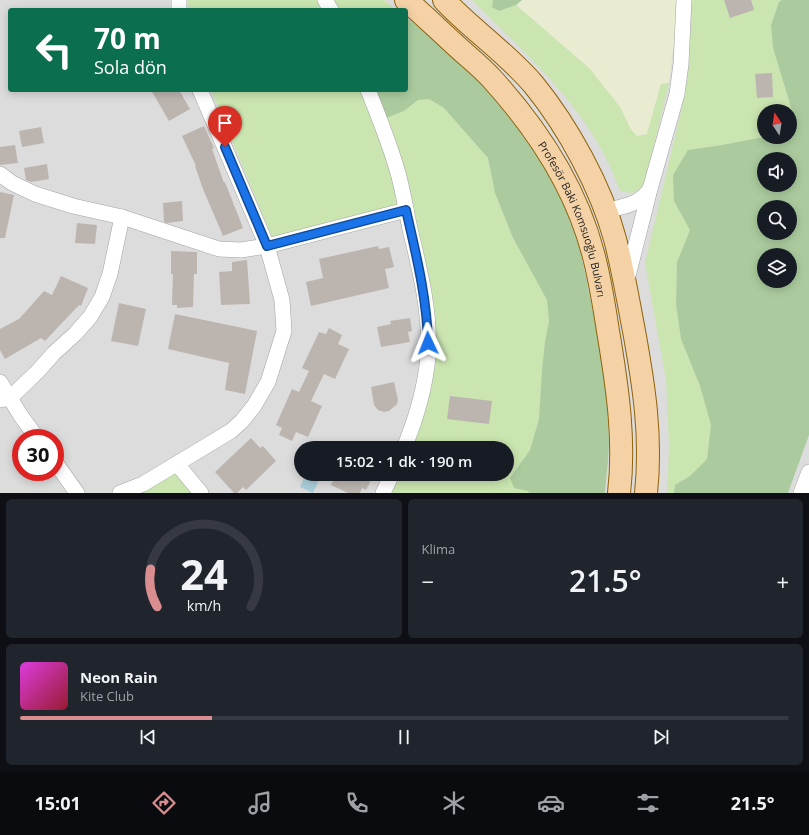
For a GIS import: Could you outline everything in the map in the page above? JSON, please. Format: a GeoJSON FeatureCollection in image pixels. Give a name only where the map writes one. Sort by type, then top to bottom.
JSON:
{"type":"FeatureCollection","features":[{"type":"Feature","properties":{"kind":"main road","name":"Profesör Baki Komsuoğlu Bulvarı"},"geometry":{"type":"LineString","coordinates":[[406,0],[487,74],[500,89],[553,158],[575,201],[586,228],[595,260],[616,386],[621,459],[619,493]]}},
{"type":"Feature","properties":{"kind":"main road"},"geometry":{"type":"LineString","coordinates":[[444,0],[516,67],[536,88],[577,150],[596,187],[615,238],[626,285],[641,367],[647,410],[648,438],[646,493]]}},
{"type":"Feature","properties":{"kind":"street"},"geometry":{"type":"LineString","coordinates":[[626,285],[650,190],[677,94],[681,64],[684,0]]}},
{"type":"Feature","properties":{"kind":"street"},"geometry":{"type":"LineString","coordinates":[[120,493],[143,484],[177,464],[231,431],[242,421],[254,406],[268,382],[284,332],[282,300],[267,246],[201,92]]}},
{"type":"Feature","properties":{"kind":"street"},"geometry":{"type":"LineString","coordinates":[[369,92],[381,120],[398,172],[425,301],[428,330],[428,356],[425,382],[415,420],[407,441]]}},
{"type":"Feature","properties":{"kind":"street"},"geometry":{"type":"LineString","coordinates":[[0,174],[12,183],[36,194],[73,206],[122,217],[219,249],[241,250],[267,246],[406,210]]}},
{"type":"Feature","properties":{"kind":"street"},"geometry":{"type":"LineString","coordinates":[[605,211],[643,199],[650,190]]}},
{"type":"Feature","properties":{"kind":"street"},"geometry":{"type":"LineString","coordinates":[[5,399],[38,371],[90,317],[102,298],[110,274],[122,217]]}},
{"type":"Feature","properties":{"kind":"street"},"geometry":{"type":"LineString","coordinates":[[0,382],[5,399],[30,429]]}},
{"type":"Feature","properties":{"kind":"street"},"geometry":{"type":"LineString","coordinates":[[177,464],[201,493]]}},
{"type":"Feature","properties":{"kind":"street"},"geometry":{"type":"LineString","coordinates":[[801,493],[809,472]]}},
{"type":"Feature","properties":{"kind":"street"},"geometry":{"type":"LineString","coordinates":[[64,475],[77,493]]}},
{"type":"Feature","properties":{"kind":"shaded area"},"geometry":{"type":"Polygon","coordinates":[[[0,0],[809,0],[809,493],[0,493],[0,0]]]}},
{"type":"Feature","properties":{"kind":"green space"},"geometry":{"type":"Polygon","coordinates":[[[188,0],[384,0],[392,6],[392,8],[189,8],[188,0]]]}},
{"type":"Feature","properties":{"kind":"green space"},"geometry":{"type":"Polygon","coordinates":[[[472,0],[493,0],[492,7],[499,11],[516,5],[589,68],[620,107],[631,130],[637,136],[647,134],[661,84],[669,83],[646,178],[640,190],[631,193],[620,191],[608,162],[576,111],[537,65],[472,0]]]}},
{"type":"Feature","properties":{"kind":"green space"},"geometry":{"type":"Polygon","coordinates":[[[493,0],[522,0],[516,5],[499,11],[492,7],[493,0]]]}},
{"type":"Feature","properties":{"kind":"green space"},"geometry":{"type":"Polygon","coordinates":[[[522,0],[678,0],[669,83],[661,84],[647,134],[637,136],[631,130],[620,107],[589,68],[516,5],[522,0]]]}},
{"type":"Feature","properties":{"kind":"green space"},"geometry":{"type":"Polygon","coordinates":[[[691,0],[782,0],[779,2],[771,25],[773,48],[790,104],[757,104],[757,138],[688,150],[674,201],[690,230],[677,262],[676,304],[681,339],[700,386],[711,425],[707,459],[690,476],[675,485],[674,493],[667,493],[669,446],[666,380],[645,263],[682,107],[689,67],[691,0]]]}},
{"type":"Feature","properties":{"kind":"green space"},"geometry":{"type":"Polygon","coordinates":[[[782,0],[809,0],[809,435],[788,493],[674,493],[675,485],[690,476],[707,459],[711,425],[700,386],[681,339],[676,304],[677,262],[690,230],[674,201],[673,175],[688,150],[757,138],[757,144],[797,144],[797,104],[790,104],[773,48],[771,25],[779,2],[782,0]]]}},
{"type":"Feature","properties":{"kind":"green space"},"geometry":{"type":"Polygon","coordinates":[[[408,19],[448,52],[488,90],[522,131],[563,198],[584,267],[604,374],[609,442],[605,493],[529,493],[528,491],[514,488],[511,481],[514,481],[514,472],[530,450],[539,419],[542,370],[549,321],[547,300],[513,238],[495,193],[488,158],[444,108],[429,99],[418,100],[404,111],[381,120],[369,92],[408,92],[408,19]]]}},
{"type":"Feature","properties":{"kind":"green space"},"geometry":{"type":"Polygon","coordinates":[[[212,92],[370,92],[394,114],[404,111],[418,100],[429,99],[444,108],[488,158],[495,193],[513,238],[547,300],[549,321],[542,370],[539,419],[530,450],[514,472],[514,441],[406,441],[428,356],[406,210],[275,244],[212,92]]]}},
{"type":"Feature","properties":{"kind":"green space"},"geometry":{"type":"Polygon","coordinates":[[[177,464],[201,493],[120,493],[177,464]]]}},
{"type":"Feature","properties":{"kind":"green space"},"geometry":{"type":"Polygon","coordinates":[[[389,481],[514,481],[529,493],[383,493],[389,481]]]}},
{"type":"Feature","properties":{"kind":"water"},"geometry":{"type":"Polygon","coordinates":[[[303,481],[319,481],[313,493],[300,487],[303,481]]]}},
{"type":"Feature","properties":{"kind":"building"},"geometry":{"type":"Polygon","coordinates":[[[724,0],[751,0],[754,10],[730,18],[724,0]]]}},
{"type":"Feature","properties":{"kind":"building"},"geometry":{"type":"Polygon","coordinates":[[[772,73],[773,97],[757,98],[755,74],[772,73]]]}},
{"type":"Feature","properties":{"kind":"building"},"geometry":{"type":"Polygon","coordinates":[[[152,92],[180,92],[190,109],[169,121],[152,92]]]}},
{"type":"Feature","properties":{"kind":"building"},"geometry":{"type":"Polygon","coordinates":[[[204,126],[214,148],[212,149],[224,183],[225,182],[243,228],[223,236],[203,189],[196,166],[182,136],[204,126]]]}},
{"type":"Feature","properties":{"kind":"building"},"geometry":{"type":"Polygon","coordinates":[[[41,127],[44,143],[22,147],[19,131],[41,127]]]}},
{"type":"Feature","properties":{"kind":"building"},"geometry":{"type":"Polygon","coordinates":[[[15,145],[18,163],[0,165],[0,147],[15,145]]]}},
{"type":"Feature","properties":{"kind":"building"},"geometry":{"type":"Polygon","coordinates":[[[47,164],[49,179],[31,182],[26,180],[24,168],[47,164]]]}},
{"type":"Feature","properties":{"kind":"building"},"geometry":{"type":"Polygon","coordinates":[[[0,192],[14,195],[5,238],[0,238],[0,192]]]}},
{"type":"Feature","properties":{"kind":"building"},"geometry":{"type":"Polygon","coordinates":[[[182,201],[183,221],[164,222],[163,203],[182,201]]]}},
{"type":"Feature","properties":{"kind":"building"},"geometry":{"type":"Polygon","coordinates":[[[77,223],[97,225],[95,244],[75,243],[77,223]]]}},
{"type":"Feature","properties":{"kind":"building"},"geometry":{"type":"Polygon","coordinates":[[[378,246],[379,249],[389,247],[394,267],[385,269],[389,288],[311,306],[306,282],[323,278],[319,259],[378,246]]]}},
{"type":"Feature","properties":{"kind":"building"},"geometry":{"type":"Polygon","coordinates":[[[171,251],[197,252],[197,274],[194,274],[193,307],[177,308],[177,305],[172,305],[173,274],[171,274],[171,251]]]}},
{"type":"Feature","properties":{"kind":"building"},"geometry":{"type":"Polygon","coordinates":[[[247,260],[250,304],[221,305],[219,272],[232,271],[232,262],[247,260]]]}},
{"type":"Feature","properties":{"kind":"building"},"geometry":{"type":"Polygon","coordinates":[[[61,276],[88,288],[81,306],[79,305],[45,341],[41,338],[5,359],[0,350],[0,329],[19,319],[44,291],[52,295],[61,276]]]}},
{"type":"Feature","properties":{"kind":"building"},"geometry":{"type":"Polygon","coordinates":[[[119,303],[146,309],[138,346],[111,341],[119,303]]]}},
{"type":"Feature","properties":{"kind":"building"},"geometry":{"type":"Polygon","coordinates":[[[175,314],[257,331],[245,394],[225,390],[229,363],[168,349],[175,314]]]}},
{"type":"Feature","properties":{"kind":"building"},"geometry":{"type":"Polygon","coordinates":[[[410,318],[412,331],[408,332],[410,342],[381,347],[377,327],[391,324],[390,321],[410,318]]]}},
{"type":"Feature","properties":{"kind":"building"},"geometry":{"type":"Polygon","coordinates":[[[329,328],[342,335],[338,344],[349,349],[335,379],[324,374],[311,401],[322,406],[308,437],[296,432],[292,441],[279,435],[282,428],[276,425],[292,389],[299,392],[309,371],[302,368],[319,332],[326,334],[329,328]]]}},
{"type":"Feature","properties":{"kind":"building"},"geometry":{"type":"Polygon","coordinates":[[[394,382],[398,400],[397,404],[389,411],[384,412],[378,410],[374,405],[371,387],[394,382]]]}},
{"type":"Feature","properties":{"kind":"building"},"geometry":{"type":"Polygon","coordinates":[[[450,396],[492,401],[489,424],[447,419],[450,396]]]}},
{"type":"Feature","properties":{"kind":"building"},"geometry":{"type":"Polygon","coordinates":[[[251,438],[260,448],[263,446],[276,461],[246,490],[243,487],[237,493],[234,493],[215,472],[251,438]]]}},
{"type":"Feature","properties":{"kind":"building"},"geometry":{"type":"Polygon","coordinates":[[[333,481],[370,481],[366,490],[362,488],[360,493],[348,493],[331,485],[333,481]]]}},
{"type":"Feature","properties":{"kind":"route"},"geometry":{"type":"LineString","coordinates":[[225,147],[267,246],[406,210],[425,301],[428,343]]}}]}
